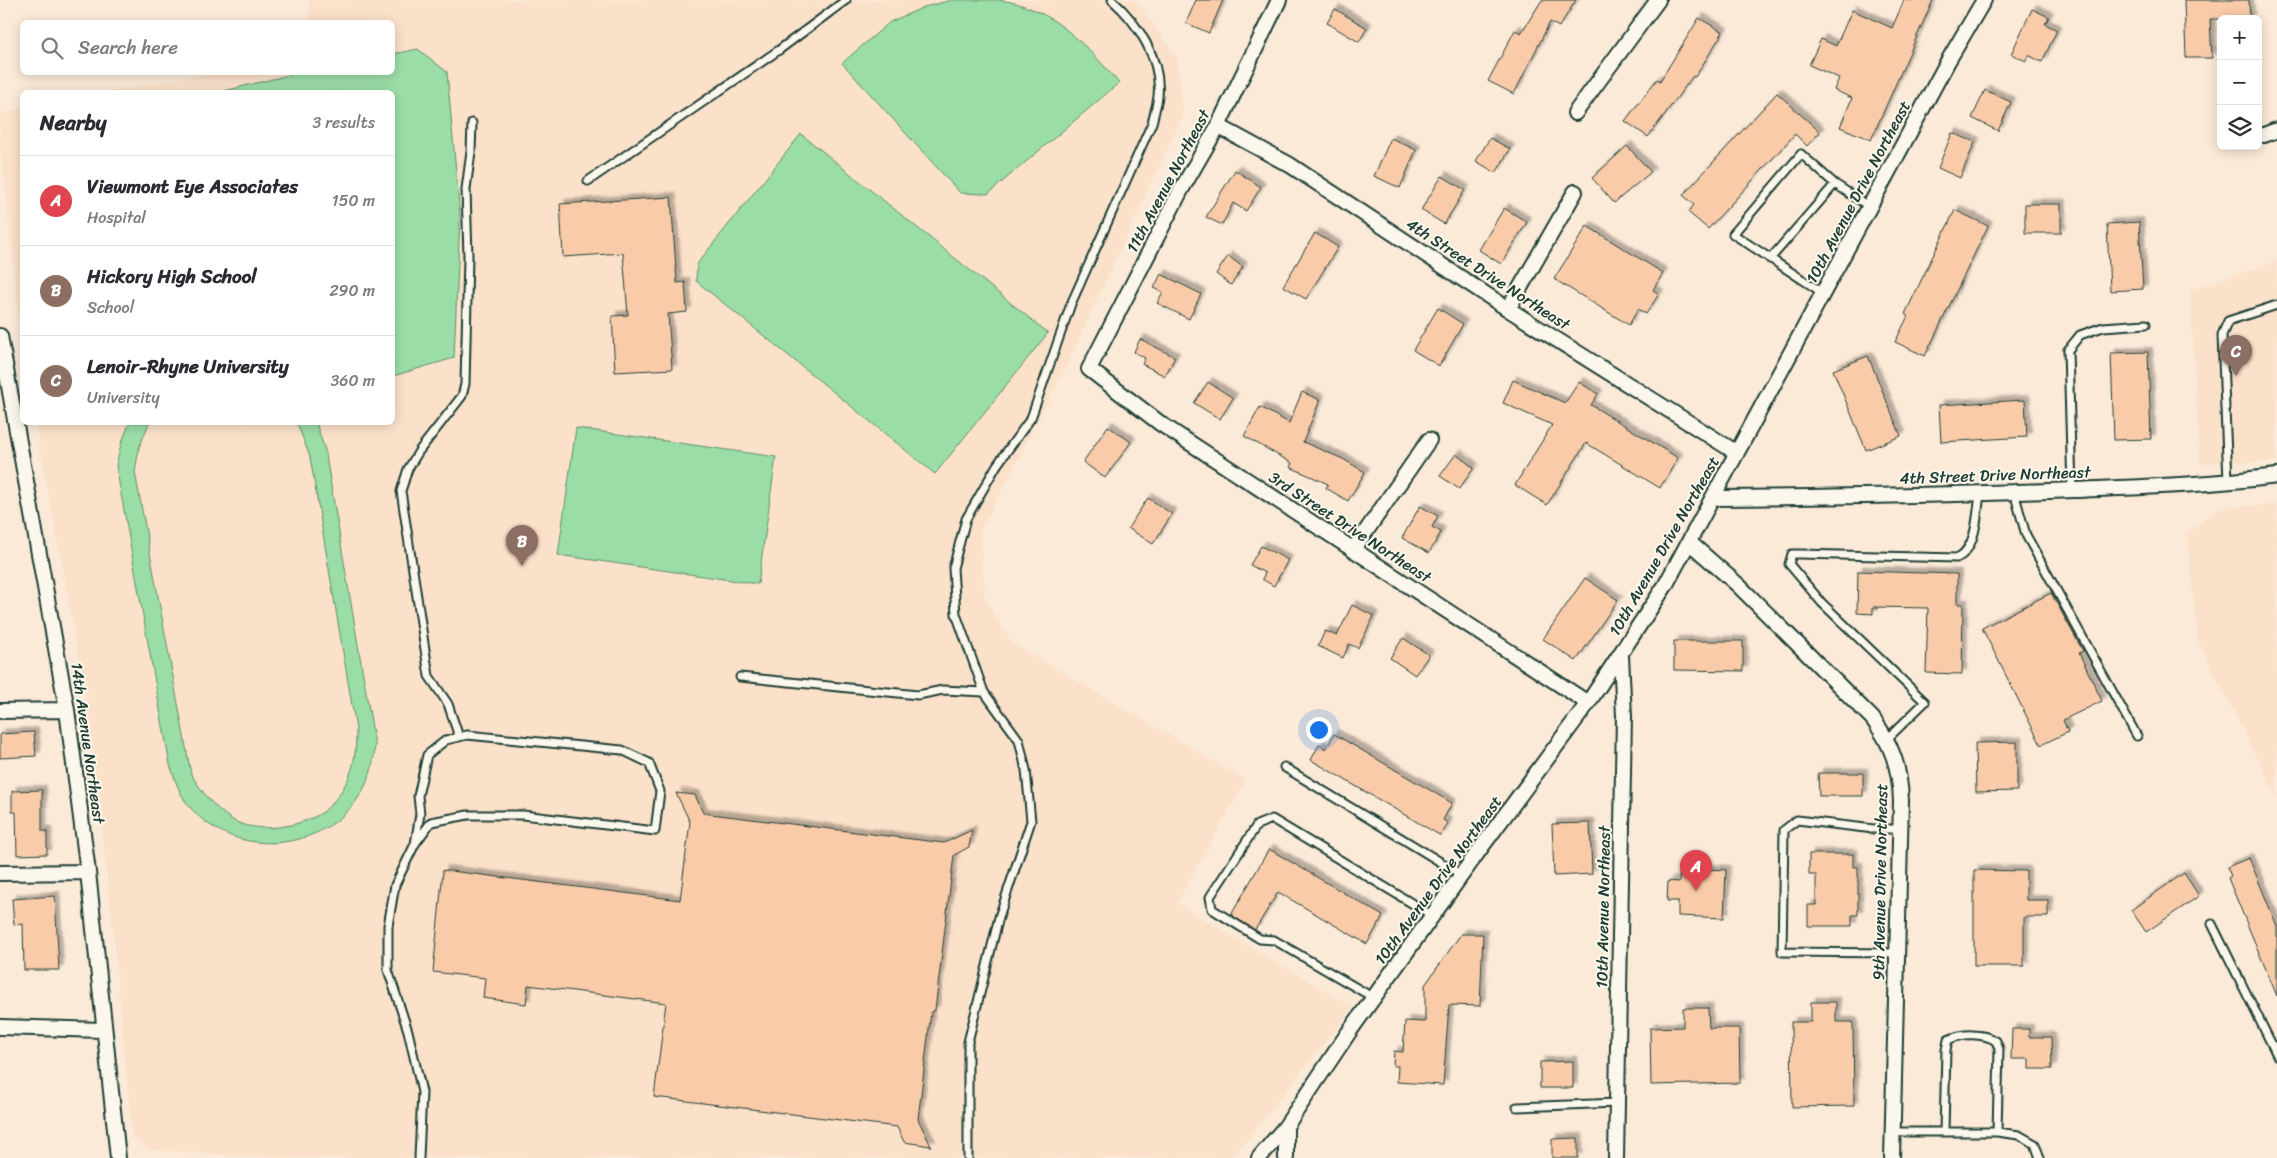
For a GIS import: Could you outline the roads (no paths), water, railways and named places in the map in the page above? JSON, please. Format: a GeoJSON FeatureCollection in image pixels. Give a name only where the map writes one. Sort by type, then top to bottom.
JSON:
{"type":"FeatureCollection","features":[{"type":"Feature","properties":{"kind":"street","name":"11th Avenue Northeast"},"geometry":{"type":"LineString","coordinates":[[1097,375],[1089,370],[1181,190],[1218,126],[1279,0]]}},
{"type":"Feature","properties":{"kind":"street"},"geometry":{"type":"LineString","coordinates":[[1575,113],[1658,0]]}},
{"type":"Feature","properties":{"kind":"street","name":"10th Avenue Drive Northeast"},"geometry":{"type":"LineString","coordinates":[[1259,1158],[1286,1126],[1374,998],[1588,703],[1621,656],[1665,586],[1948,61],[1984,0]]}},
{"type":"Feature","properties":{"kind":"street","name":"4th Street Drive Northeast"},"geometry":{"type":"LineString","coordinates":[[1218,126],[1290,165],[1508,308],[1737,454]]}},
{"type":"Feature","properties":{"kind":"street"},"geometry":{"type":"LineString","coordinates":[[1508,308],[1575,192]]}},
{"type":"Feature","properties":{"kind":"street","name":"14th Avenue Northeast"},"geometry":{"type":"LineString","coordinates":[[0,336],[3,371],[67,710],[88,872],[103,1030],[118,1158]]}},
{"type":"Feature","properties":{"kind":"street","name":"3rd Street Drive Northeast"},"geometry":{"type":"LineString","coordinates":[[1097,375],[1161,424],[1588,703]]}},
{"type":"Feature","properties":{"kind":"street"},"geometry":{"type":"LineString","coordinates":[[1353,550],[1429,440]]}},
{"type":"Feature","properties":{"kind":"street","name":"4th Street Drive Northeast"},"geometry":{"type":"LineString","coordinates":[[1713,498],[1980,494],[2195,485],[2277,476]]}},
{"type":"Feature","properties":{"kind":"street","name":"9th Avenue Drive Northeast"},"geometry":{"type":"LineString","coordinates":[[1689,542],[1738,586],[1872,718],[1887,739],[1893,752],[1900,781],[1900,829],[1892,1158]]}},
{"type":"Feature","properties":{"kind":"street","name":"10th Avenue Northeast"},"geometry":{"type":"LineString","coordinates":[[1616,1158],[1624,716],[1621,656]]}},
{"type":"Feature","properties":{"kind":"street"},"geometry":{"type":"LineString","coordinates":[[0,711],[67,710]]}},
{"type":"Feature","properties":{"kind":"street"},"geometry":{"type":"LineString","coordinates":[[0,873],[88,872]]}},
{"type":"Feature","properties":{"kind":"street"},"geometry":{"type":"LineString","coordinates":[[0,1027],[103,1030]]}},
{"type":"Feature","properties":{"kind":"street"},"geometry":{"type":"LineString","coordinates":[[1286,1126],[1286,1158]]}},
{"type":"Feature","properties":{"kind":"lane"},"geometry":{"type":"LineString","coordinates":[[588,181],[779,50],[846,0]]}},
{"type":"Feature","properties":{"kind":"lane"},"geometry":{"type":"LineString","coordinates":[[968,1158],[968,1042],[999,918],[1031,821],[1026,770],[1019,740],[984,692],[956,614],[953,568],[966,518],[997,465],[1031,418],[1071,304],[1152,123],[1158,95],[1156,65],[1128,15],[1112,0]]}},
{"type":"Feature","properties":{"kind":"lane"},"geometry":{"type":"LineString","coordinates":[[459,737],[448,704],[429,676],[401,491],[408,468],[462,396],[465,384],[468,257],[466,189],[471,152],[472,123]]}},
{"type":"Feature","properties":{"kind":"lane"},"geometry":{"type":"LineString","coordinates":[[1823,293],[1733,234],[1801,154],[1835,184],[1870,208]]}},
{"type":"Feature","properties":{"kind":"lane"},"geometry":{"type":"LineString","coordinates":[[1770,258],[1835,184]]}},
{"type":"Feature","properties":{"kind":"lane"},"geometry":{"type":"LineString","coordinates":[[2228,481],[2222,335],[2228,321],[2277,305]]}},
{"type":"Feature","properties":{"kind":"lane"},"geometry":{"type":"LineString","coordinates":[[2072,490],[2068,350],[2080,335],[2103,327],[2146,324]]}},
{"type":"Feature","properties":{"kind":"lane"},"geometry":{"type":"LineString","coordinates":[[2014,492],[2026,535],[2137,736]]}},
{"type":"Feature","properties":{"kind":"lane"},"geometry":{"type":"LineString","coordinates":[[1887,739],[1925,702],[1822,603],[1795,573],[1789,564],[1789,559],[1792,554],[1957,558],[1966,554],[1970,546],[1980,494]]}},
{"type":"Feature","properties":{"kind":"lane"},"geometry":{"type":"LineString","coordinates":[[740,677],[918,695],[943,690],[984,692]]}},
{"type":"Feature","properties":{"kind":"lane"},"geometry":{"type":"LineString","coordinates":[[415,844],[420,814],[418,796],[427,755],[446,740],[467,735],[622,750],[649,763],[660,791],[654,831],[523,814],[468,815],[431,822],[415,844],[395,885],[388,926],[388,970],[408,1031],[422,1092],[419,1158]]}},
{"type":"Feature","properties":{"kind":"lane"},"geometry":{"type":"LineString","coordinates":[[1284,766],[1462,875]]}},
{"type":"Feature","properties":{"kind":"lane"},"geometry":{"type":"LineString","coordinates":[[1374,998],[1274,940],[1260,939],[1212,909],[1210,897],[1257,824],[1272,819],[1434,916]]}},
{"type":"Feature","properties":{"kind":"lane"},"geometry":{"type":"LineString","coordinates":[[1896,953],[1782,952],[1784,830],[1797,820],[1874,829],[1900,829]]}},
{"type":"Feature","properties":{"kind":"lane"},"geometry":{"type":"LineString","coordinates":[[2212,924],[2277,1055]]}},
{"type":"Feature","properties":{"kind":"lane"},"geometry":{"type":"LineString","coordinates":[[1944,1132],[1946,1050],[1948,1040],[1957,1036],[1988,1036],[1996,1041],[1999,1050],[1997,1132]]}},
{"type":"Feature","properties":{"kind":"lane"},"geometry":{"type":"LineString","coordinates":[[1517,1107],[1617,1103]]}},
{"type":"Feature","properties":{"kind":"lane"},"geometry":{"type":"LineString","coordinates":[[1893,1132],[1997,1132],[2019,1135],[2036,1144],[2040,1158]]}},
{"type":"Feature","properties":{"kind":"place","name":"Lenoir-Rhyne University"},"geometry":{"type":"Point","coordinates":[2236,376]}},
{"type":"Feature","properties":{"kind":"place","name":"Hickory High School"},"geometry":{"type":"Point","coordinates":[522,566]}},
{"type":"Feature","properties":{"kind":"place","name":"Viewmont Eye Associates"},"geometry":{"type":"Point","coordinates":[1696,891]}}]}
